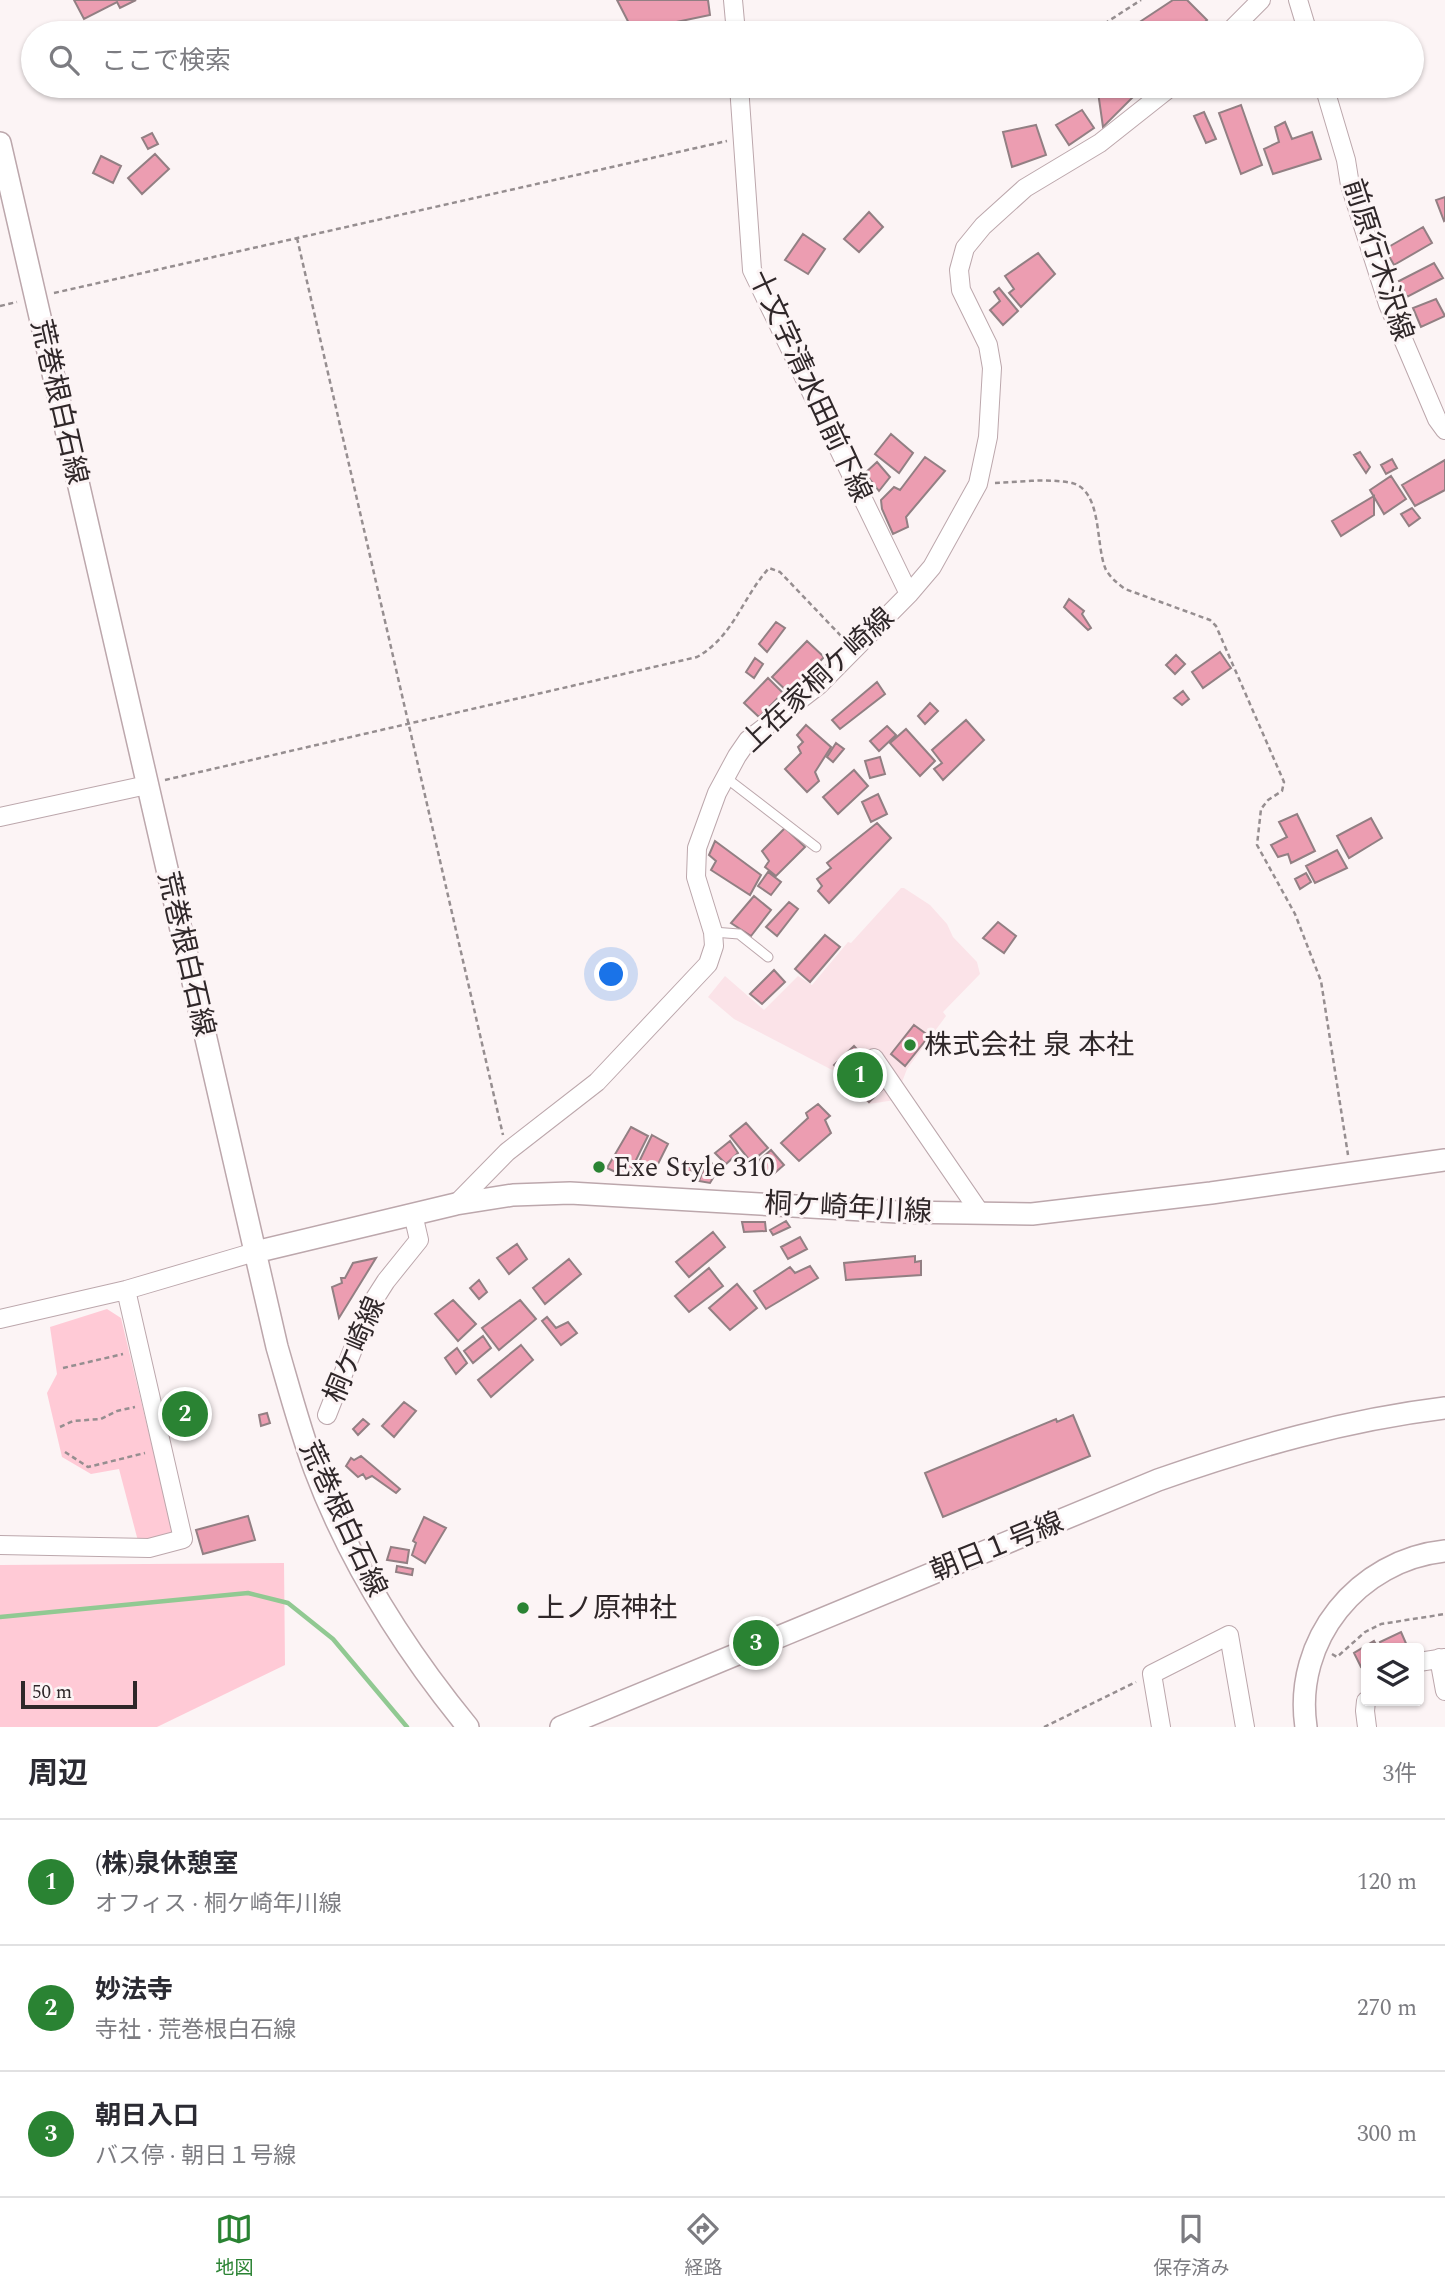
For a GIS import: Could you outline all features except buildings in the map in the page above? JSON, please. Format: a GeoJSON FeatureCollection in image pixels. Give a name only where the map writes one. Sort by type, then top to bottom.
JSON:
{"type":"FeatureCollection","features":[{"type":"Feature","properties":{"kind":"street"},"geometry":{"type":"LineString","coordinates":[[733,0],[735,21]]}},
{"type":"Feature","properties":{"kind":"street"},"geometry":{"type":"LineString","coordinates":[[1239,21],[1261,0]]}},
{"type":"Feature","properties":{"kind":"street"},"geometry":{"type":"LineString","coordinates":[[1298,0],[1304,21]]}},
{"type":"Feature","properties":{"kind":"street","name":"十文字清水田前下線"},"geometry":{"type":"LineString","coordinates":[[740,98],[752,270],[909,594]]}},
{"type":"Feature","properties":{"kind":"street","name":"上在家桐ケ崎線"},"geometry":{"type":"LineString","coordinates":[[456,1204],[507,1152],[597,1082],[708,964],[714,946],[713,932],[696,877],[697,848],[717,793],[737,755],[748,740],[819,685],[909,594],[932,567],[978,484],[988,437],[992,368],[988,345],[961,290],[959,270],[965,248],[983,226],[1025,188],[1100,143],[1157,98]]}},
{"type":"Feature","properties":{"kind":"street","name":"前原行木沢線"},"geometry":{"type":"LineString","coordinates":[[1328,98],[1346,160],[1350,185],[1388,304],[1437,419],[1445,430]]}},
{"type":"Feature","properties":{"kind":"street","name":"荒巻根白石線"},"geometry":{"type":"LineString","coordinates":[[0,143],[277,1347],[295,1410],[315,1470],[334,1515],[380,1603],[413,1656],[468,1727]]}},
{"type":"Feature","properties":{"kind":"street"},"geometry":{"type":"LineString","coordinates":[[0,817],[147,785]]}},
{"type":"Feature","properties":{"kind":"street"},"geometry":{"type":"LineString","coordinates":[[874,1058],[981,1214]]}},
{"type":"Feature","properties":{"kind":"street","name":"桐ケ崎年川線"},"geometry":{"type":"LineString","coordinates":[[255,1252],[456,1204],[513,1195],[570,1194],[898,1212],[1032,1214],[1445,1160]]}},
{"type":"Feature","properties":{"kind":"street","name":"桐ケ崎線"},"geometry":{"type":"LineString","coordinates":[[327,1415],[370,1306],[419,1240],[413,1214]]}},
{"type":"Feature","properties":{"kind":"street"},"geometry":{"type":"LineString","coordinates":[[0,1319],[126,1290],[255,1252]]}},
{"type":"Feature","properties":{"kind":"street"},"geometry":{"type":"LineString","coordinates":[[0,1545],[149,1548],[183,1539],[126,1290]]}},
{"type":"Feature","properties":{"kind":"street","name":"朝日１号線"},"geometry":{"type":"LineString","coordinates":[[561,1727],[1181,1472],[1278,1440],[1345,1425],[1445,1408]]}},
{"type":"Feature","properties":{"kind":"street"},"geometry":{"type":"LineString","coordinates":[[1306,1727],[1303,1700],[1305,1686],[1316,1646],[1336,1610],[1376,1574],[1416,1556],[1445,1551]]}},
{"type":"Feature","properties":{"kind":"street"},"geometry":{"type":"LineString","coordinates":[[1156,1725],[1152,1675],[1229,1635],[1245,1727]]}},
{"type":"Feature","properties":{"kind":"street"},"geometry":{"type":"LineString","coordinates":[[1424,1661],[1442,1658],[1445,1691]]}},
{"type":"Feature","properties":{"kind":"street"},"geometry":{"type":"LineString","coordinates":[[1366,1706],[1367,1727]]}},
{"type":"Feature","properties":{"kind":"lane"},"geometry":{"type":"LineString","coordinates":[[725,777],[817,847]]}},
{"type":"Feature","properties":{"kind":"lane"},"geometry":{"type":"LineString","coordinates":[[713,932],[738,934],[768,957]]}},
{"type":"Feature","properties":{"kind":"path"},"geometry":{"type":"LineString","coordinates":[[1108,21],[1140,0]]}},
{"type":"Feature","properties":{"kind":"path"},"geometry":{"type":"LineString","coordinates":[[0,306],[742,138]]}},
{"type":"Feature","properties":{"kind":"path"},"geometry":{"type":"LineString","coordinates":[[297,238],[507,1152]]}},
{"type":"Feature","properties":{"kind":"path"},"geometry":{"type":"LineString","coordinates":[[978,484],[1048,480],[1075,484],[1087,492],[1092,503],[1105,568],[1113,580],[1125,589],[1210,620],[1216,626],[1284,782],[1282,791],[1268,800],[1262,809],[1257,845],[1295,914],[1321,981],[1351,1172]]}},
{"type":"Feature","properties":{"kind":"path"},"geometry":{"type":"LineString","coordinates":[[147,785],[697,657],[712,649],[726,634],[759,579],[769,568],[780,572],[854,649]]}},
{"type":"Feature","properties":{"kind":"path"},"geometry":{"type":"LineString","coordinates":[[64,1368],[139,1350]]}},
{"type":"Feature","properties":{"kind":"path"},"geometry":{"type":"LineString","coordinates":[[60,1427],[73,1421],[101,1419],[117,1411],[152,1403]]}},
{"type":"Feature","properties":{"kind":"path"},"geometry":{"type":"LineString","coordinates":[[65,1452],[88,1466],[162,1448]]}},
{"type":"Feature","properties":{"kind":"path"},"geometry":{"type":"LineString","coordinates":[[1316,1646],[1337,1657],[1365,1632],[1381,1624],[1445,1614]]}},
{"type":"Feature","properties":{"kind":"path"},"geometry":{"type":"LineString","coordinates":[[1044,1727],[1152,1675]]}},
{"type":"Feature","properties":{"kind":"shaded area"},"geometry":{"type":"Polygon","coordinates":[[[901,888],[930,905],[947,924],[953,937],[977,962],[980,974],[943,1012],[946,1016],[907,1069],[895,1100],[869,1104],[836,1072],[734,1019],[708,997],[725,976],[764,1010],[798,976],[812,985],[848,942],[851,943],[901,888]]]}},
{"type":"Feature","properties":{"kind":"shaded area"},"geometry":{"type":"Polygon","coordinates":[[[107,1309],[121,1318],[174,1537],[138,1541],[119,1469],[91,1474],[62,1457],[47,1393],[57,1374],[50,1327],[107,1309]]]}},
{"type":"Feature","properties":{"kind":"shaded area"},"geometry":{"type":"Polygon","coordinates":[[[284,1563],[285,1665],[157,1727],[0,1727],[0,1565],[284,1563]]]}},
{"type":"Feature","properties":{"kind":"waterway"},"geometry":{"type":"LineString","coordinates":[[0,1617],[248,1593],[288,1603],[333,1639],[407,1727]]}},
{"type":"Feature","properties":{"kind":"place","name":"株式会社 泉 本社"},"geometry":{"type":"Point","coordinates":[910,1045]}},
{"type":"Feature","properties":{"kind":"place","name":"(株)泉休憩室"},"geometry":{"type":"Point","coordinates":[860,1075]}},
{"type":"Feature","properties":{"kind":"place","name":"Exe Style 310"},"geometry":{"type":"Point","coordinates":[599,1167]}},
{"type":"Feature","properties":{"kind":"place","name":"妙法寺"},"geometry":{"type":"Point","coordinates":[185,1414]}},
{"type":"Feature","properties":{"kind":"place","name":"上ノ原神社"},"geometry":{"type":"Point","coordinates":[523,1608]}},
{"type":"Feature","properties":{"kind":"place","name":"朝日入口"},"geometry":{"type":"Point","coordinates":[756,1643]}}]}
